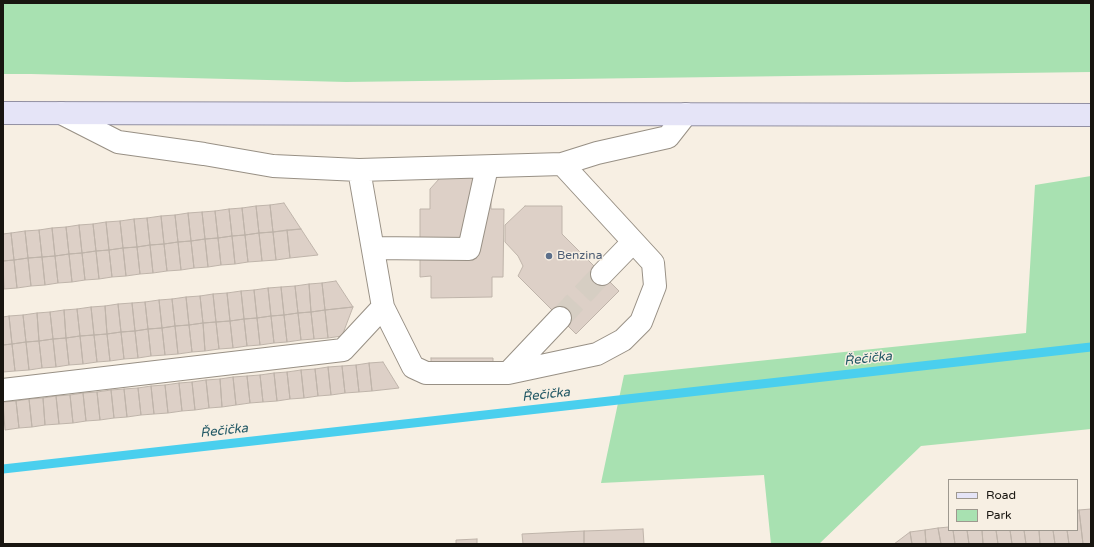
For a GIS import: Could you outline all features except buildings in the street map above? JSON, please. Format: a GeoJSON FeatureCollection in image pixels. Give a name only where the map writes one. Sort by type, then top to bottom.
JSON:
{"type":"FeatureCollection","features":[{"type":"Feature","properties":{"kind":"main road"},"geometry":{"type":"LineString","coordinates":[[3,113],[1091,115]]}},
{"type":"Feature","properties":{"kind":"lane"},"geometry":{"type":"LineString","coordinates":[[61,113],[118,142],[204,154],[273,166],[359,170],[562,164],[597,153],[668,137],[686,114]]}},
{"type":"Feature","properties":{"kind":"lane"},"geometry":{"type":"LineString","coordinates":[[359,170],[383,308],[413,367],[426,373],[508,373],[597,354],[623,340],[641,322],[655,286],[653,264],[562,164]]}},
{"type":"Feature","properties":{"kind":"lane"},"geometry":{"type":"LineString","coordinates":[[373,248],[469,249],[487,166]]}},
{"type":"Feature","properties":{"kind":"lane"},"geometry":{"type":"LineString","coordinates":[[602,274],[633,242]]}},
{"type":"Feature","properties":{"kind":"lane"},"geometry":{"type":"LineString","coordinates":[[3,390],[343,350],[383,308]]}},
{"type":"Feature","properties":{"kind":"lane"},"geometry":{"type":"LineString","coordinates":[[508,373],[560,318]]}},
{"type":"Feature","properties":{"kind":"green space"},"geometry":{"type":"Polygon","coordinates":[[[3,3],[1091,3],[1091,72],[346,82],[3,74],[3,3]]]}},
{"type":"Feature","properties":{"kind":"green space"},"geometry":{"type":"Polygon","coordinates":[[[1091,176],[1091,429],[921,446],[819,544],[771,544],[764,475],[601,483],[624,375],[1026,333],[1035,185],[1091,176]]]}},
{"type":"Feature","properties":{"kind":"waterway","name":"Řečička"},"geometry":{"type":"LineString","coordinates":[[3,469],[1091,347]]}},
{"type":"Feature","properties":{"kind":"tunnel"},"geometry":{"type":"LineString","coordinates":[[560,318],[602,274]]}},
{"type":"Feature","properties":{"kind":"place","name":"Benzina"},"geometry":{"type":"Point","coordinates":[549,256]}}]}
